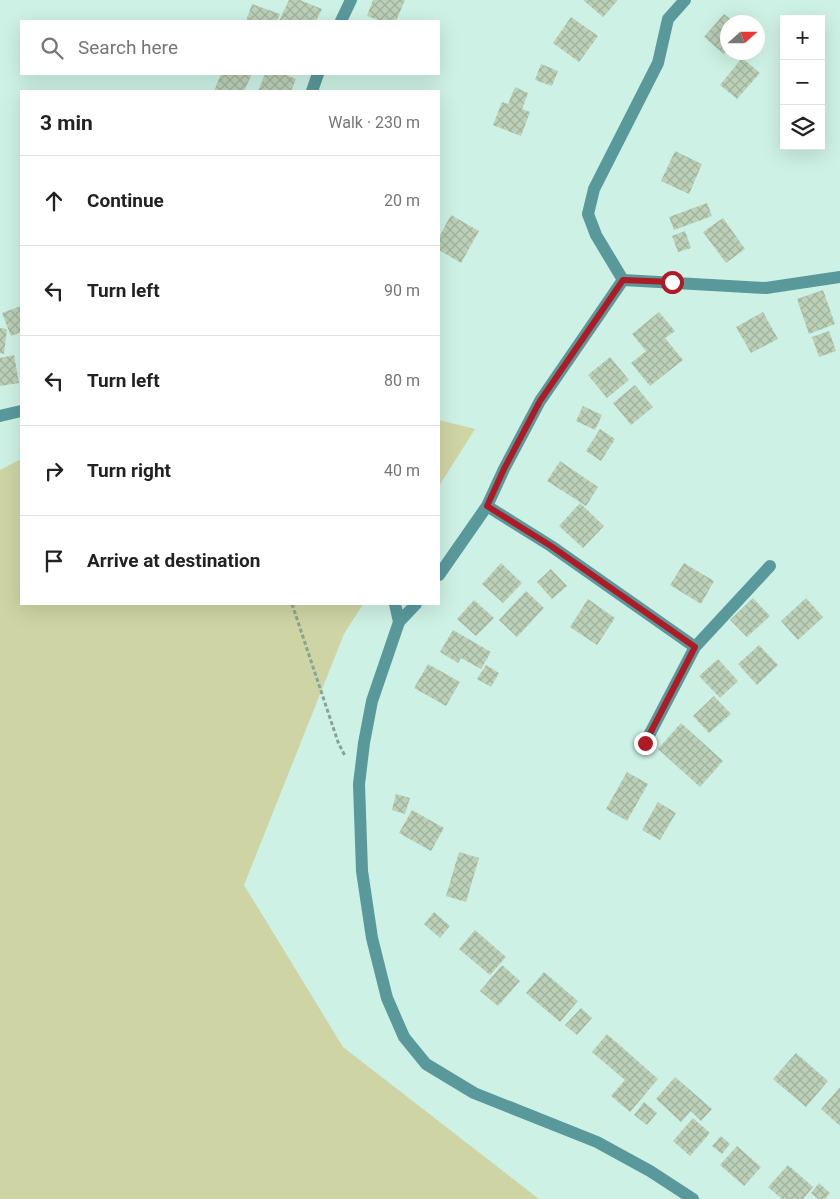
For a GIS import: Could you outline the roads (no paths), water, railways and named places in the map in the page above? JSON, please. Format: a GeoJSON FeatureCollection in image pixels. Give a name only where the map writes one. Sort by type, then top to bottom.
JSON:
{"type":"FeatureCollection","features":[{"type":"Feature","properties":{"kind":"street"},"geometry":{"type":"LineString","coordinates":[[341,20],[351,0]]}},
{"type":"Feature","properties":{"kind":"street"},"geometry":{"type":"LineString","coordinates":[[623,280],[596,235],[588,214],[594,189],[658,63],[668,20],[684,0]]}},
{"type":"Feature","properties":{"kind":"street"},"geometry":{"type":"LineString","coordinates":[[312,90],[318,75]]}},
{"type":"Feature","properties":{"kind":"street"},"geometry":{"type":"LineString","coordinates":[[623,280],[766,288],[840,277]]}},
{"type":"Feature","properties":{"kind":"street"},"geometry":{"type":"LineString","coordinates":[[440,574],[487,506],[540,401],[623,280]]}},
{"type":"Feature","properties":{"kind":"street"},"geometry":{"type":"LineString","coordinates":[[0,416],[20,412]]}},
{"type":"Feature","properties":{"kind":"street"},"geometry":{"type":"LineString","coordinates":[[487,506],[551,546],[695,647]]}},
{"type":"Feature","properties":{"kind":"street"},"geometry":{"type":"LineString","coordinates":[[645,743],[695,647],[770,566]]}},
{"type":"Feature","properties":{"kind":"street"},"geometry":{"type":"LineString","coordinates":[[395,605],[399,622]]}},
{"type":"Feature","properties":{"kind":"street"},"geometry":{"type":"LineString","coordinates":[[415,605],[399,622],[372,700],[359,784],[362,871],[372,938],[387,998],[404,1037],[426,1064],[474,1093],[597,1142],[650,1171],[693,1199]]}}]}
